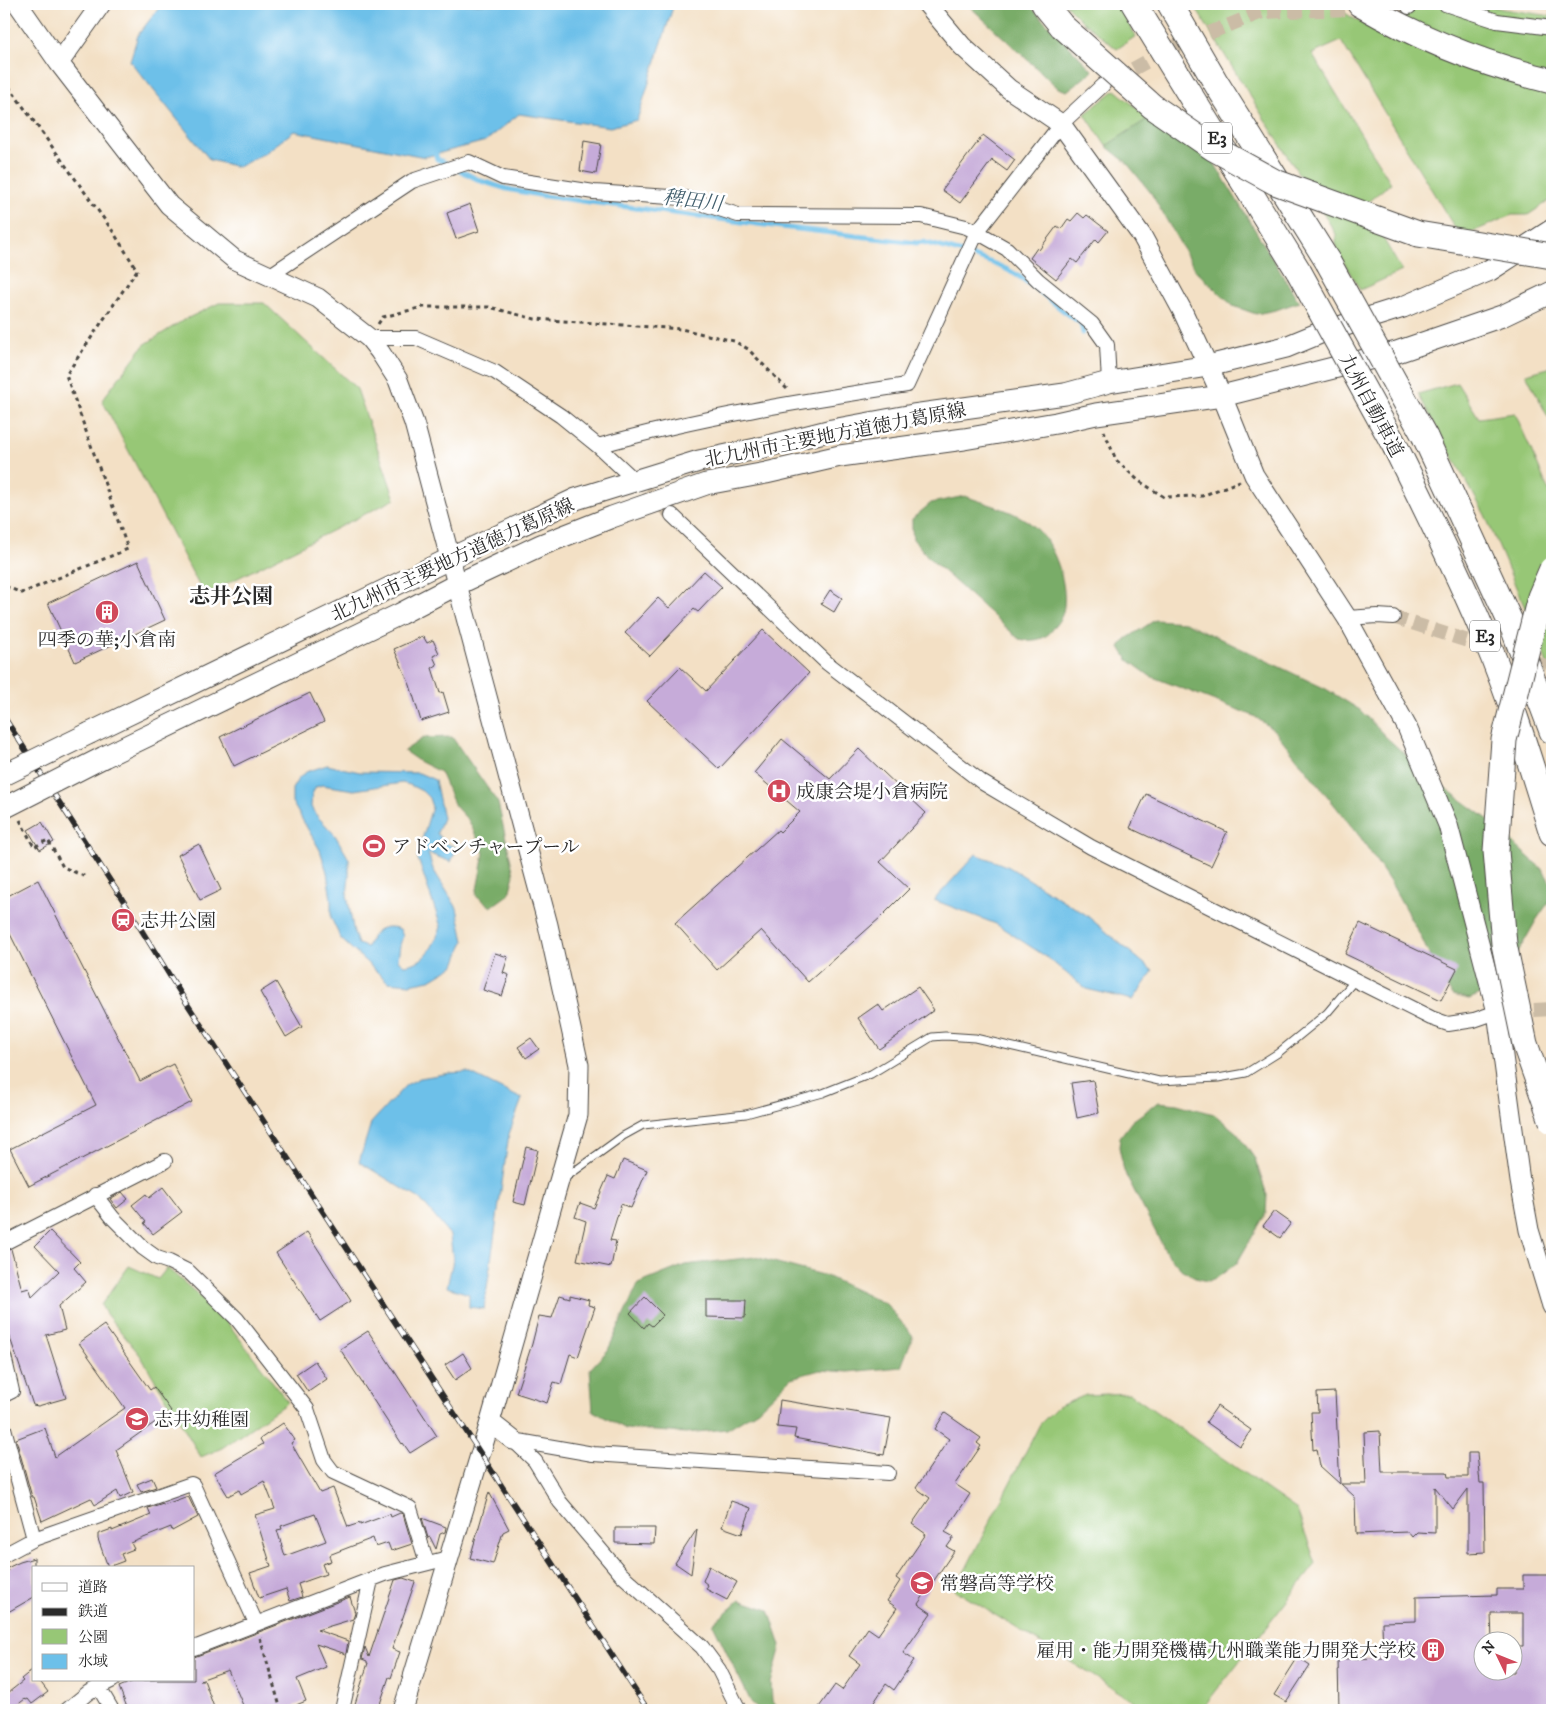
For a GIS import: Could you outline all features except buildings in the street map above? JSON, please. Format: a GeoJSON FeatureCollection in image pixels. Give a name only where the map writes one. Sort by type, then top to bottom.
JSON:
{"type":"FeatureCollection","features":[{"type":"Feature","properties":{"kind":"highway"},"geometry":{"type":"LineString","coordinates":[[1044,4],[1062,26],[1152,106],[1213,148],[1275,182],[1418,234],[1552,256]]}},
{"type":"Feature","properties":{"kind":"highway","name":"九州自動車道"},"geometry":{"type":"LineString","coordinates":[[1134,4],[1299,272],[1396,448],[1487,642],[1524,743],[1552,833]]}},
{"type":"Feature","properties":{"kind":"highway","name":"九州自動車道"},"geometry":{"type":"LineString","coordinates":[[1170,4],[1216,83],[1328,262],[1425,437],[1514,630],[1552,731]]}},
{"type":"Feature","properties":{"kind":"highway"},"geometry":{"type":"LineString","coordinates":[[1360,4],[1451,50],[1520,73],[1552,81]]}},
{"type":"Feature","properties":{"kind":"highway"},"geometry":{"type":"LineString","coordinates":[[1552,569],[1540,597],[1504,740],[1496,851],[1504,944],[1525,1044],[1552,1122]]}},
{"type":"Feature","properties":{"kind":"main road","name":"北九州市主要地方道徳力葛原線"},"geometry":{"type":"LineString","coordinates":[[4,775],[576,499],[699,460],[756,450],[832,430],[913,415],[1065,394],[1109,382],[1208,366],[1286,347],[1320,333],[1403,307],[1490,270],[1552,230]]}},
{"type":"Feature","properties":{"kind":"main road","name":"北九州市主要地方道徳力葛原線"},"geometry":{"type":"LineString","coordinates":[[11,813],[104,757],[456,585],[541,545],[706,484],[766,473],[840,456],[964,439],[1096,414],[1222,396],[1397,352],[1502,316],[1552,292]]}},
{"type":"Feature","properties":{"kind":"street"},"geometry":{"type":"LineString","coordinates":[[18,4],[60,63],[169,205],[235,260],[318,298],[369,338],[398,380],[414,424],[548,925],[579,1065],[578,1115],[490,1422],[403,1710]]}},
{"type":"Feature","properties":{"kind":"street"},"geometry":{"type":"LineString","coordinates":[[60,63],[101,4]]}},
{"type":"Feature","properties":{"kind":"street"},"geometry":{"type":"LineString","coordinates":[[926,4],[962,46],[1009,89],[1061,124],[1142,236],[1182,310],[1222,396],[1254,475],[1347,618],[1407,727],[1448,825],[1497,1012],[1520,1180],[1529,1230],[1552,1306]]}},
{"type":"Feature","properties":{"kind":"street"},"geometry":{"type":"LineString","coordinates":[[1445,4],[1497,21],[1552,28]]}},
{"type":"Feature","properties":{"kind":"street"},"geometry":{"type":"LineString","coordinates":[[598,446],[652,430],[800,402],[907,385],[978,232],[1061,124],[1103,85]]}},
{"type":"Feature","properties":{"kind":"street"},"geometry":{"type":"LineString","coordinates":[[269,276],[412,182],[469,162],[503,178],[594,192],[685,198],[738,215],[921,216],[978,232],[1007,249],[1038,280],[1092,324],[1106,345],[1109,382]]}},
{"type":"Feature","properties":{"kind":"street"},"geometry":{"type":"LineString","coordinates":[[369,338],[416,338],[495,372],[561,416],[598,446],[628,474]]}},
{"type":"Feature","properties":{"kind":"street"},"geometry":{"type":"LineString","coordinates":[[672,515],[826,664],[983,783],[1091,847],[1431,1018],[1448,1024],[1474,1020],[1497,1012]]}},
{"type":"Feature","properties":{"kind":"street"},"geometry":{"type":"LineString","coordinates":[[1347,618],[1393,617]]}},
{"type":"Feature","properties":{"kind":"street"},"geometry":{"type":"LineString","coordinates":[[4,1243],[165,1161]]}},
{"type":"Feature","properties":{"kind":"street"},"geometry":{"type":"LineString","coordinates":[[95,1195],[113,1218],[143,1248],[157,1258],[190,1272],[237,1319],[307,1410],[324,1460],[333,1472],[410,1508],[427,1563]]}},
{"type":"Feature","properties":{"kind":"street"},"geometry":{"type":"LineString","coordinates":[[4,1356],[12,1391],[4,1395]]}},
{"type":"Feature","properties":{"kind":"street"},"geometry":{"type":"LineString","coordinates":[[490,1422],[535,1461],[560,1502],[622,1574],[702,1647],[720,1670],[739,1710]]}},
{"type":"Feature","properties":{"kind":"street"},"geometry":{"type":"LineString","coordinates":[[4,1428],[34,1539]]}},
{"type":"Feature","properties":{"kind":"street"},"geometry":{"type":"LineString","coordinates":[[513,1440],[593,1454],[888,1473]]}},
{"type":"Feature","properties":{"kind":"street"},"geometry":{"type":"LineString","coordinates":[[4,1555],[34,1539],[190,1484],[193,1485],[256,1623]]}},
{"type":"Feature","properties":{"kind":"street"},"geometry":{"type":"LineString","coordinates":[[195,1648],[385,1574],[448,1558]]}},
{"type":"Feature","properties":{"kind":"street"},"geometry":{"type":"LineString","coordinates":[[342,1710],[371,1580]]}},
{"type":"Feature","properties":{"kind":"street"},"geometry":{"type":"LineString","coordinates":[[67,1710],[89,1692],[108,1682]]}},
{"type":"Feature","properties":{"kind":"street"},"geometry":{"type":"LineString","coordinates":[[98,1686],[112,1710]]}},
{"type":"Feature","properties":{"kind":"lane"},"geometry":{"type":"LineString","coordinates":[[560,1181],[624,1136],[643,1125],[746,1114],[823,1093],[870,1074],[932,1037],[975,1038],[1159,1081],[1218,1078],[1246,1073],[1278,1053],[1326,1013],[1355,980]]}},
{"type":"Feature","properties":{"kind":"path"},"geometry":{"type":"LineString","coordinates":[[4,80],[112,230],[137,270],[66,375],[128,549],[22,593],[4,586]]}},
{"type":"Feature","properties":{"kind":"path"},"geometry":{"type":"LineString","coordinates":[[369,338],[383,317],[423,307],[489,307],[535,319],[681,329],[734,341],[748,350],[800,402]]}},
{"type":"Feature","properties":{"kind":"path"},"geometry":{"type":"LineString","coordinates":[[1096,414],[1116,460],[1139,481],[1164,497],[1202,496],[1254,475]]}},
{"type":"Feature","properties":{"kind":"path"},"geometry":{"type":"LineString","coordinates":[[11,813],[34,847],[48,840],[63,867],[86,877]]}},
{"type":"Feature","properties":{"kind":"path"},"geometry":{"type":"LineString","coordinates":[[256,1623],[281,1710]]}},
{"type":"Feature","properties":{"kind":"green space"},"geometry":{"type":"Polygon","coordinates":[[[967,4],[1028,4],[1093,71],[1067,91],[1058,88],[967,4]]]}},
{"type":"Feature","properties":{"kind":"green space"},"geometry":{"type":"Polygon","coordinates":[[[1065,4],[1117,4],[1136,36],[1117,49],[1083,22],[1065,4]]]}},
{"type":"Feature","properties":{"kind":"green space"},"geometry":{"type":"Polygon","coordinates":[[[1193,4],[1330,4],[1368,27],[1382,4],[1483,4],[1552,16],[1552,199],[1528,215],[1512,215],[1470,233],[1456,230],[1341,41],[1312,54],[1391,183],[1364,205],[1402,271],[1360,290],[1336,249],[1336,234],[1193,4]]]}},
{"type":"Feature","properties":{"kind":"green space"},"geometry":{"type":"Polygon","coordinates":[[[1115,90],[1149,118],[1106,146],[1085,114],[1115,90]]]}},
{"type":"Feature","properties":{"kind":"green space"},"geometry":{"type":"Polygon","coordinates":[[[1149,118],[1213,161],[1299,302],[1276,310],[1256,314],[1233,306],[1196,271],[1151,193],[1126,162],[1106,146],[1149,118]]]}},
{"type":"Feature","properties":{"kind":"green space"},"geometry":{"type":"Polygon","coordinates":[[[219,303],[264,303],[357,389],[395,499],[204,595],[102,400],[144,345],[182,321],[219,303]]]}},
{"type":"Feature","properties":{"kind":"green space"},"geometry":{"type":"Polygon","coordinates":[[[1552,367],[1552,419],[1548,417],[1526,374],[1552,367]]]}},
{"type":"Feature","properties":{"kind":"green space"},"geometry":{"type":"Polygon","coordinates":[[[1457,383],[1479,418],[1515,413],[1552,498],[1552,680],[1540,643],[1485,515],[1418,394],[1457,383]]]}},
{"type":"Feature","properties":{"kind":"green space"},"geometry":{"type":"Polygon","coordinates":[[[965,496],[1019,516],[1035,527],[1049,544],[1059,566],[1064,590],[1064,602],[1061,618],[1052,631],[1044,637],[1035,640],[1019,639],[930,559],[913,539],[912,519],[931,503],[965,496]]]}},
{"type":"Feature","properties":{"kind":"green space"},"geometry":{"type":"Polygon","coordinates":[[[1155,620],[1185,622],[1326,689],[1360,710],[1386,737],[1430,777],[1500,828],[1514,844],[1543,870],[1552,885],[1551,899],[1513,961],[1493,989],[1469,999],[1453,995],[1440,979],[1421,937],[1392,885],[1361,838],[1275,731],[1254,716],[1150,676],[1128,660],[1120,647],[1126,639],[1155,620]]]}},
{"type":"Feature","properties":{"kind":"green space"},"geometry":{"type":"Polygon","coordinates":[[[452,737],[498,803],[514,875],[509,894],[491,907],[476,895],[484,853],[469,821],[455,806],[440,772],[404,751],[423,738],[452,737]]]}},
{"type":"Feature","properties":{"kind":"green space"},"geometry":{"type":"Polygon","coordinates":[[[1159,1102],[1177,1104],[1214,1114],[1237,1133],[1255,1159],[1267,1195],[1266,1213],[1237,1263],[1218,1277],[1208,1281],[1199,1279],[1182,1270],[1167,1254],[1124,1171],[1119,1147],[1120,1137],[1132,1121],[1159,1102]]]}},
{"type":"Feature","properties":{"kind":"green space"},"geometry":{"type":"Polygon","coordinates":[[[755,1257],[826,1276],[886,1304],[913,1336],[901,1367],[848,1372],[820,1370],[791,1378],[758,1410],[727,1429],[686,1433],[626,1429],[593,1411],[590,1369],[608,1350],[638,1284],[685,1265],[755,1257]]]}},
{"type":"Feature","properties":{"kind":"green space"},"geometry":{"type":"Polygon","coordinates":[[[129,1266],[158,1279],[167,1268],[220,1313],[288,1402],[222,1448],[201,1457],[140,1355],[106,1314],[101,1305],[129,1266]]]}},
{"type":"Feature","properties":{"kind":"green space"},"geometry":{"type":"Polygon","coordinates":[[[1129,1393],[1297,1510],[1316,1564],[1201,1710],[1148,1710],[955,1590],[1040,1424],[1057,1407],[1086,1395],[1129,1393]]]}},
{"type":"Feature","properties":{"kind":"green space"},"geometry":{"type":"Polygon","coordinates":[[[740,1600],[769,1610],[781,1646],[771,1683],[772,1700],[779,1710],[759,1710],[752,1704],[713,1624],[740,1600]]]}},
{"type":"Feature","properties":{"kind":"water"},"geometry":{"type":"Polygon","coordinates":[[[162,4],[674,4],[637,120],[610,127],[519,114],[486,141],[425,157],[294,131],[265,153],[238,167],[210,160],[130,61],[138,35],[162,4]]]}},
{"type":"Feature","properties":{"kind":"water"},"geometry":{"type":"Polygon","coordinates":[[[327,765],[360,772],[419,773],[435,780],[443,818],[437,833],[443,842],[457,848],[451,862],[428,853],[433,869],[457,908],[464,941],[455,965],[430,980],[410,984],[388,982],[341,939],[331,918],[331,900],[327,872],[320,850],[292,802],[292,789],[298,779],[306,772],[327,765]],[[402,783],[354,790],[322,785],[316,787],[312,794],[311,807],[335,835],[349,859],[347,895],[358,944],[367,947],[376,933],[383,928],[394,927],[400,929],[403,936],[398,960],[404,965],[412,964],[424,957],[432,947],[441,927],[417,856],[432,807],[429,798],[422,791],[402,783]]]}},
{"type":"Feature","properties":{"kind":"water"},"geometry":{"type":"Polygon","coordinates":[[[976,854],[1009,867],[1085,914],[1153,971],[1133,1000],[1086,989],[1045,956],[996,924],[934,900],[976,854]]]}},
{"type":"Feature","properties":{"kind":"water"},"geometry":{"type":"Polygon","coordinates":[[[467,1072],[522,1099],[509,1134],[484,1309],[469,1307],[469,1294],[447,1287],[453,1260],[450,1235],[420,1199],[359,1162],[371,1123],[406,1085],[420,1078],[467,1072]]]}},
{"type":"Feature","properties":{"kind":"waterway","name":"稗田川"},"geometry":{"type":"LineString","coordinates":[[434,149],[437,159],[481,181],[507,189],[544,196],[781,227],[917,243],[923,242],[955,251],[988,261],[1018,276],[1081,323],[1083,333]]}},
{"type":"Feature","properties":{"kind":"tunnel"},"geometry":{"type":"LineString","coordinates":[[1115,79],[1171,48],[1262,12],[1409,7]]}},
{"type":"Feature","properties":{"kind":"tunnel"},"geometry":{"type":"LineString","coordinates":[[631,476],[672,515]]}},
{"type":"Feature","properties":{"kind":"tunnel"},"geometry":{"type":"LineString","coordinates":[[1393,617],[1552,668]]}},
{"type":"Feature","properties":{"kind":"tunnel"},"geometry":{"type":"LineString","coordinates":[[1513,1011],[1552,1009]]}},
{"type":"Feature","properties":{"kind":"railway"},"geometry":{"type":"LineString","coordinates":[[4,717],[126,905],[186,1002],[648,1710]]}},
{"type":"Feature","properties":{"kind":"place","name":"四季の華;小倉南"},"geometry":{"type":"Point","coordinates":[107,612]}},
{"type":"Feature","properties":{"kind":"place","name":"成康会堤小倉病院"},"geometry":{"type":"Point","coordinates":[779,791]}},
{"type":"Feature","properties":{"kind":"place","name":"アドベンチャープール"},"geometry":{"type":"Point","coordinates":[374,846]}},
{"type":"Feature","properties":{"kind":"place","name":"志井公園"},"geometry":{"type":"Point","coordinates":[123,920]}},
{"type":"Feature","properties":{"kind":"place","name":"志井幼稚園"},"geometry":{"type":"Point","coordinates":[137,1419]}},
{"type":"Feature","properties":{"kind":"place","name":"常磐高等学校"},"geometry":{"type":"Point","coordinates":[922,1583]}},
{"type":"Feature","properties":{"kind":"place","name":"雇用・能力開発機構九州職業能力開発大学校"},"geometry":{"type":"Point","coordinates":[1433,1650]}},
{"type":"Feature","properties":{"kind":"district","name":"志井公園"},"geometry":{"type":"Point","coordinates":[231,596]}}]}
